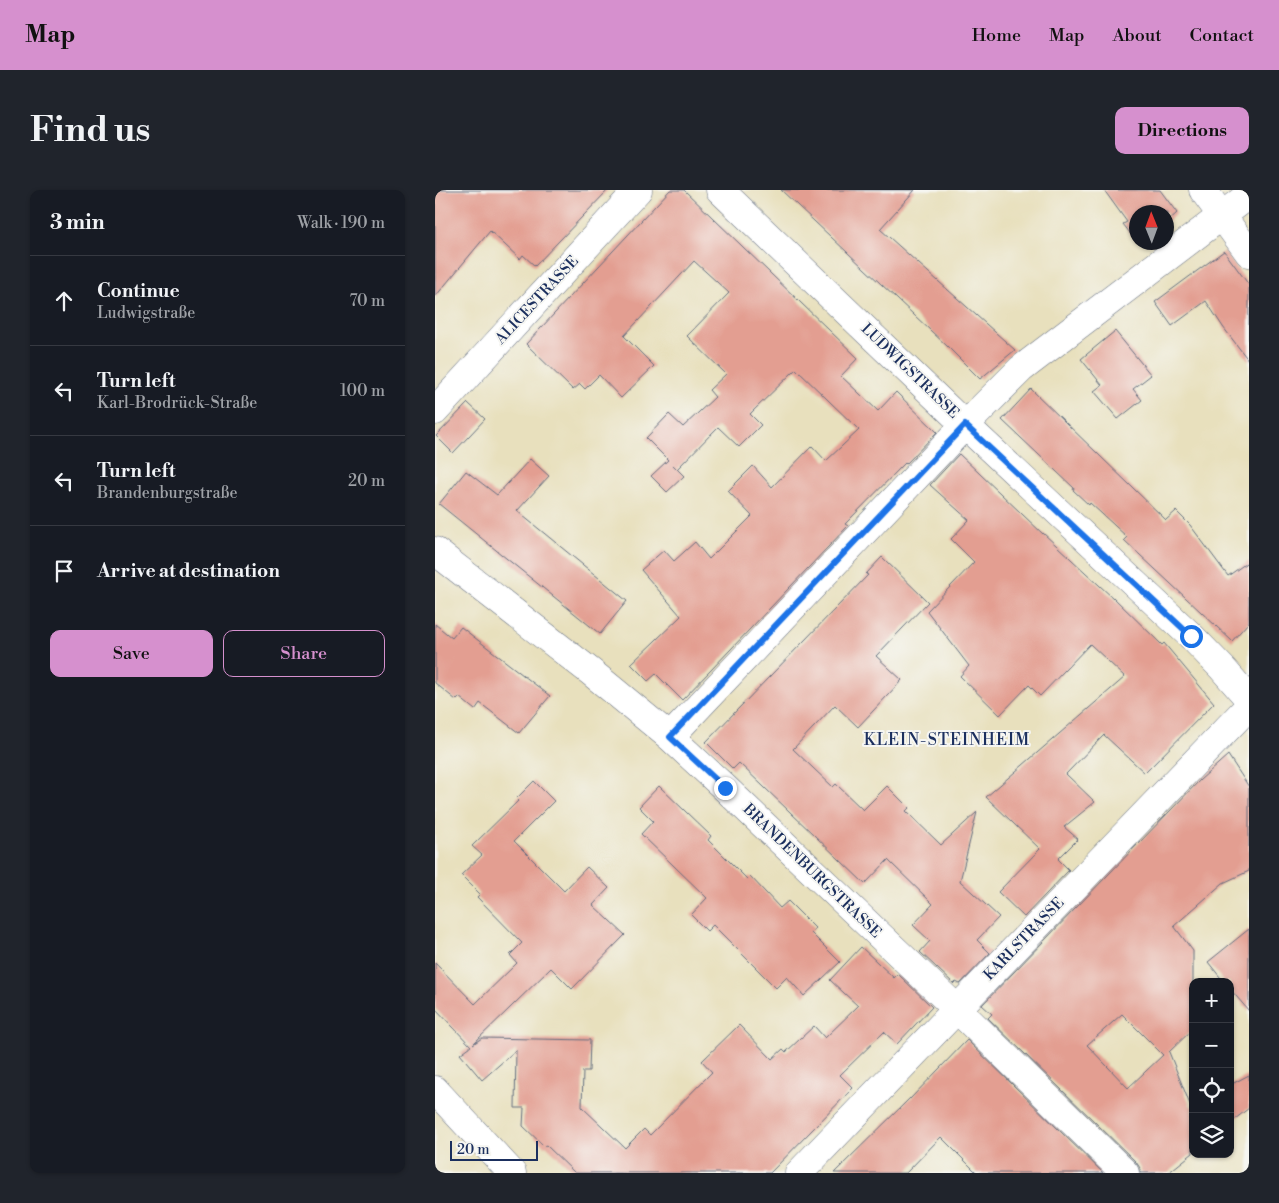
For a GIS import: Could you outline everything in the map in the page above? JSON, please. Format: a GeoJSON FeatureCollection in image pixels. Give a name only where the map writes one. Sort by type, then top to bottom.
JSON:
{"type":"FeatureCollection","features":[{"type":"Feature","properties":{"kind":"street","name":"ALICESTRASSE"},"geometry":{"type":"LineString","coordinates":[[435,411],[638,190]]}},
{"type":"Feature","properties":{"kind":"street","name":"LUDWIGSTRASSE"},"geometry":{"type":"LineString","coordinates":[[721,190],[965,425],[1191,636],[1249,699]]}},
{"type":"Feature","properties":{"kind":"street"},"geometry":{"type":"LineString","coordinates":[[1203,190],[1249,253]]}},
{"type":"Feature","properties":{"kind":"street"},"geometry":{"type":"LineString","coordinates":[[670,737],[965,425],[1030,362],[1249,195]]}},
{"type":"Feature","properties":{"kind":"street","name":"BRANDENBURGSTRASSE"},"geometry":{"type":"LineString","coordinates":[[435,551],[591,672],[670,737],[957,1009],[1125,1173]]}},
{"type":"Feature","properties":{"kind":"street","name":"KARLSTRASSE"},"geometry":{"type":"LineString","coordinates":[[799,1173],[1249,706]]}},
{"type":"Feature","properties":{"kind":"street"},"geometry":{"type":"LineString","coordinates":[[435,1090],[512,1173]]}},
{"type":"Feature","properties":{"kind":"building"},"geometry":{"type":"Polygon","coordinates":[[[435,190],[608,190],[535,266],[523,255],[520,259],[490,231],[435,297],[435,190]]]}},
{"type":"Feature","properties":{"kind":"building"},"geometry":{"type":"Polygon","coordinates":[[[670,190],[684,190],[858,358],[841,376],[878,411],[896,392],[937,432],[845,524],[848,526],[682,700],[656,674],[648,681],[631,664],[681,616],[641,570],[664,550],[674,561],[695,542],[709,559],[752,516],[728,491],[753,466],[772,487],[812,446],[826,461],[859,430],[796,369],[750,414],[761,425],[739,447],[718,427],[677,469],[684,476],[667,492],[651,476],[668,460],[646,438],[669,414],[683,427],[715,397],[709,390],[726,374],[687,336],[729,293],[694,261],[624,336],[654,366],[621,398],[599,375],[585,389],[580,384],[573,390],[526,344],[670,190]]]}},
{"type":"Feature","properties":{"kind":"building"},"geometry":{"type":"Polygon","coordinates":[[[781,190],[915,190],[880,229],[1015,350],[980,379],[781,190]]]}},
{"type":"Feature","properties":{"kind":"building"},"geometry":{"type":"Polygon","coordinates":[[[1104,190],[1160,190],[1171,205],[1129,205],[1129,232],[1123,224],[1127,222],[1104,190]]]}},
{"type":"Feature","properties":{"kind":"building"},"geometry":{"type":"Polygon","coordinates":[[[1224,251],[1249,285],[1249,361],[1206,301],[1172,326],[1155,302],[1224,251]]]}},
{"type":"Feature","properties":{"kind":"building"},"geometry":{"type":"Polygon","coordinates":[[[1115,331],[1151,375],[1133,389],[1142,400],[1118,419],[1094,391],[1102,385],[1081,359],[1115,331]]]}},
{"type":"Feature","properties":{"kind":"building"},"geometry":{"type":"Polygon","coordinates":[[[1031,389],[1166,520],[1176,511],[1190,525],[1228,576],[1249,561],[1249,622],[1232,641],[1124,540],[1127,537],[1090,503],[1089,505],[1073,490],[1074,488],[1002,420],[1031,389]]]}},
{"type":"Feature","properties":{"kind":"building"},"geometry":{"type":"Polygon","coordinates":[[[468,403],[485,419],[453,453],[436,436],[468,403]]]}},
{"type":"Feature","properties":{"kind":"building"},"geometry":{"type":"Polygon","coordinates":[[[959,454],[1162,645],[1164,643],[1214,703],[1145,773],[1104,735],[1066,774],[1095,802],[1064,827],[1078,839],[1058,859],[1069,870],[1024,917],[998,892],[1040,849],[986,797],[1125,677],[1090,644],[1040,696],[1029,685],[1000,715],[960,676],[969,666],[927,611],[974,562],[951,539],[969,520],[930,485],[959,454]]]}},
{"type":"Feature","properties":{"kind":"building"},"geometry":{"type":"Polygon","coordinates":[[[530,459],[549,476],[517,511],[627,601],[600,634],[439,504],[466,471],[497,495],[530,459]]]}},
{"type":"Feature","properties":{"kind":"building"},"geometry":{"type":"Polygon","coordinates":[[[882,557],[928,602],[876,656],[902,680],[858,727],[835,705],[793,749],[833,787],[836,784],[863,810],[887,786],[909,808],[906,811],[941,845],[977,812],[960,881],[999,917],[977,940],[990,953],[960,984],[956,982],[954,984],[920,952],[930,941],[913,925],[933,904],[888,860],[865,884],[739,763],[733,769],[706,742],[868,575],[866,574],[882,557]]]}},
{"type":"Feature","properties":{"kind":"building"},"geometry":{"type":"Polygon","coordinates":[[[435,624],[452,638],[461,627],[550,696],[519,733],[480,703],[475,710],[459,697],[456,700],[435,683],[435,624]]]}},
{"type":"Feature","properties":{"kind":"building"},"geometry":{"type":"Polygon","coordinates":[[[1228,755],[1249,787],[1249,871],[1223,883],[1174,926],[1193,951],[1193,978],[1189,978],[1189,1033],[1169,1052],[1189,1102],[1189,1156],[1168,1173],[1140,1173],[1140,1168],[1136,1162],[988,1018],[992,1014],[982,1005],[1200,780],[1228,755]],[[1122,1014],[1087,1045],[1128,1088],[1163,1055],[1122,1014]]]}},
{"type":"Feature","properties":{"kind":"building"},"geometry":{"type":"Polygon","coordinates":[[[534,781],[554,801],[514,841],[564,891],[587,867],[609,888],[593,905],[625,935],[572,989],[551,968],[473,1044],[482,1038],[590,1040],[589,1071],[583,1071],[582,1107],[625,1148],[644,1129],[650,1135],[712,1072],[702,1061],[739,1025],[772,1059],[783,1049],[786,1052],[814,1026],[825,1038],[858,1006],[830,980],[861,947],[894,978],[898,974],[932,1007],[897,1044],[884,1032],[840,1075],[853,1088],[770,1173],[575,1173],[523,1126],[524,1108],[515,1108],[516,1050],[482,1080],[460,1054],[471,1046],[435,1008],[435,963],[475,1004],[517,963],[510,955],[522,943],[477,897],[480,894],[461,875],[482,855],[472,846],[518,801],[516,799],[534,781]]]}},
{"type":"Feature","properties":{"kind":"building"},"geometry":{"type":"Polygon","coordinates":[[[659,786],[711,836],[708,840],[747,879],[750,876],[780,908],[788,901],[815,928],[811,933],[840,962],[804,996],[787,977],[776,988],[713,925],[707,931],[691,915],[707,898],[641,834],[653,821],[639,807],[659,786]]]}},
{"type":"Feature","properties":{"kind":"building"},"geometry":{"type":"Polygon","coordinates":[[[1249,929],[1249,1011],[1234,994],[1234,978],[1221,978],[1208,962],[1249,929]]]}},
{"type":"Feature","properties":{"kind":"building"},"geometry":{"type":"Polygon","coordinates":[[[967,1040],[1103,1173],[977,1173],[941,1137],[906,1173],[834,1173],[967,1040]]]}},
{"type":"Feature","properties":{"kind":"building"},"geometry":{"type":"Polygon","coordinates":[[[1249,1075],[1249,1108],[1234,1120],[1234,1113],[1234,1083],[1249,1075]]]}},
{"type":"Feature","properties":{"kind":"district","name":"KLEIN-STEINHEIM"},"geometry":{"type":"Point","coordinates":[947,740]}},
{"type":"Feature","properties":{"kind":"route"},"geometry":{"type":"LineString","coordinates":[[725,788],[670,737],[965,425],[1191,636]]}}]}
